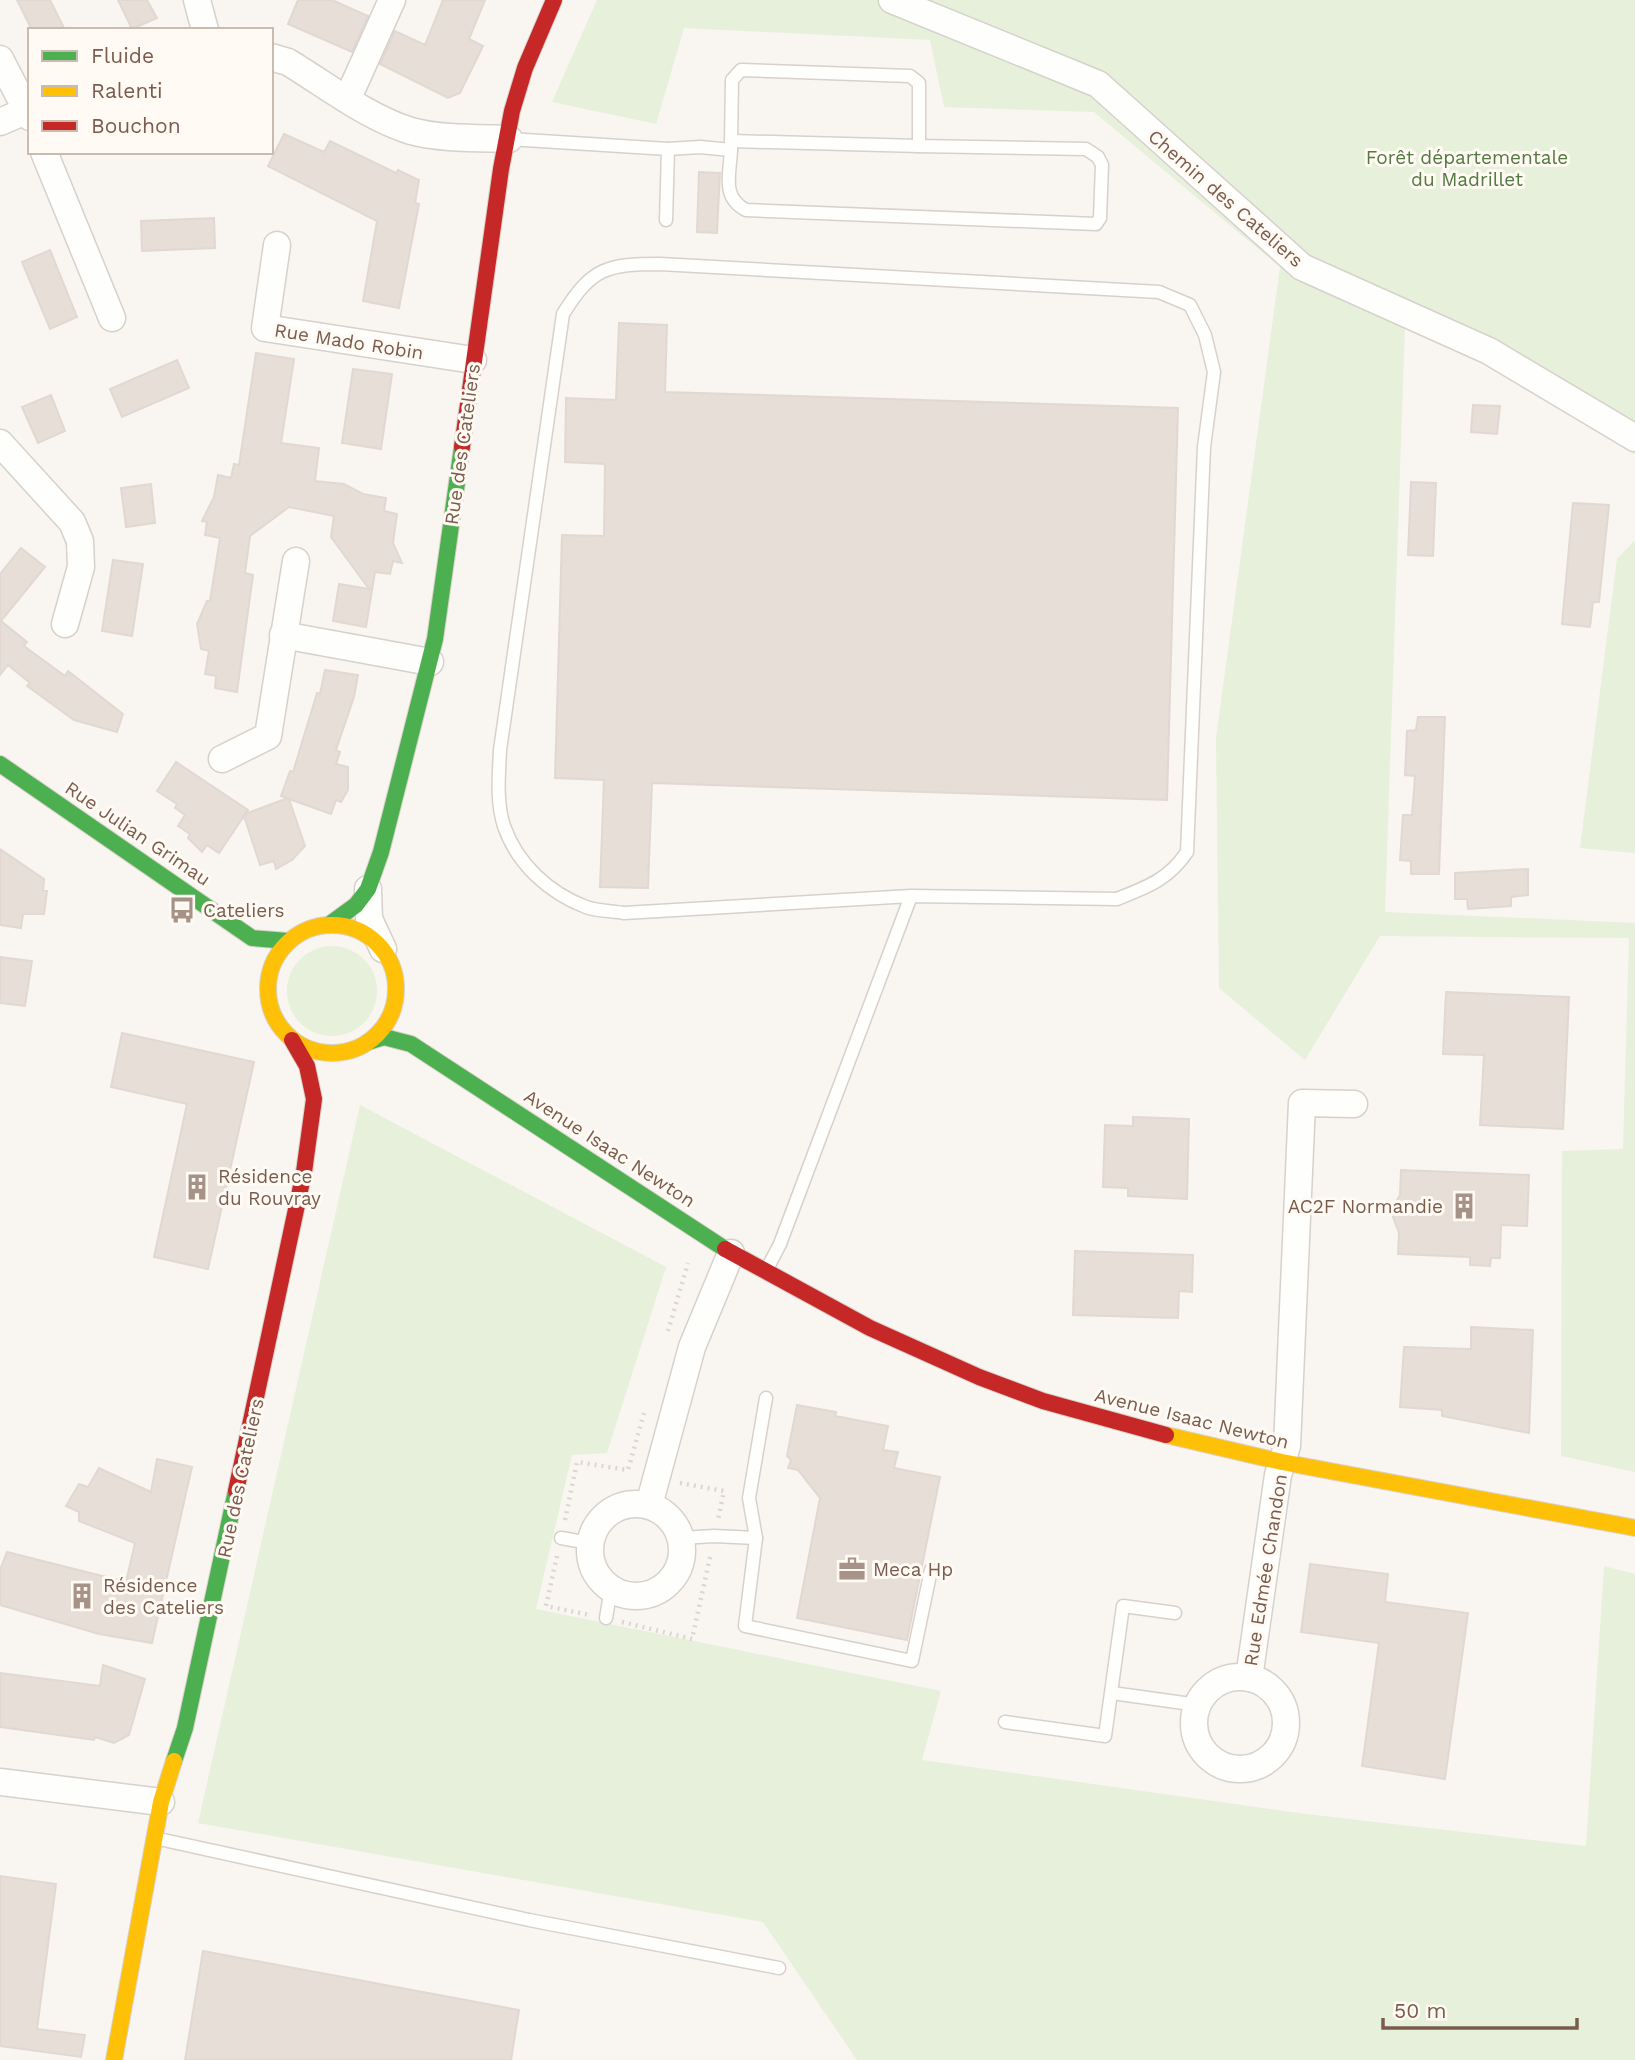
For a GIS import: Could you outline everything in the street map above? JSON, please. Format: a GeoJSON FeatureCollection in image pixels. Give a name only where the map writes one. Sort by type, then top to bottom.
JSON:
{"type":"FeatureCollection","features":[{"type":"Feature","properties":{"kind":"street"},"geometry":{"type":"LineString","coordinates":[[197,0],[204,28]]}},
{"type":"Feature","properties":{"kind":"street"},"geometry":{"type":"LineString","coordinates":[[348,98],[392,0]]}},
{"type":"Feature","properties":{"kind":"street","name":"Rue des Cateliers"},"geometry":{"type":"LineString","coordinates":[[330,924],[356,905],[368,888],[381,852],[430,662],[501,169],[509,139],[512,111],[523,72],[554,0]]}},
{"type":"Feature","properties":{"kind":"street","name":"Chemin des Cateliers"},"geometry":{"type":"LineString","coordinates":[[892,0],[1098,84],[1302,267],[1489,351],[1635,438]]}},
{"type":"Feature","properties":{"kind":"street"},"geometry":{"type":"LineString","coordinates":[[273,58],[288,62],[384,121],[414,132],[509,139]]}},
{"type":"Feature","properties":{"kind":"street"},"geometry":{"type":"LineString","coordinates":[[0,59],[28,110]]}},
{"type":"Feature","properties":{"kind":"street"},"geometry":{"type":"LineString","coordinates":[[0,122],[28,112]]}},
{"type":"Feature","properties":{"kind":"street"},"geometry":{"type":"LineString","coordinates":[[45,154],[112,318]]}},
{"type":"Feature","properties":{"kind":"street","name":"Rue Mado Robin"},"geometry":{"type":"LineString","coordinates":[[277,245],[265,328],[473,360]]}},
{"type":"Feature","properties":{"kind":"street"},"geometry":{"type":"LineString","coordinates":[[0,443],[72,522],[80,541],[81,567],[65,624]]}},
{"type":"Feature","properties":{"kind":"street"},"geometry":{"type":"LineString","coordinates":[[222,759],[268,736],[296,561]]}},
{"type":"Feature","properties":{"kind":"street"},"geometry":{"type":"LineString","coordinates":[[283,635],[430,662]]}},
{"type":"Feature","properties":{"kind":"street","name":"Rue Julian Grimau"},"geometry":{"type":"LineString","coordinates":[[0,764],[256,949],[288,941]]}},
{"type":"Feature","properties":{"kind":"street","name":"Rue des Cateliers"},"geometry":{"type":"LineString","coordinates":[[368,888],[369,919],[383,949]]}},
{"type":"Feature","properties":{"kind":"street"},"geometry":{"type":"LineString","coordinates":[[330,924],[359,931],[383,949],[392,966],[396,985],[389,1019],[380,1032],[368,1042],[346,1052],[318,1052],[292,1040],[272,1014],[268,998],[268,982],[275,960],[288,941],[315,926],[330,924]]}},
{"type":"Feature","properties":{"kind":"street"},"geometry":{"type":"LineString","coordinates":[[256,949],[268,982]]}},
{"type":"Feature","properties":{"kind":"street","name":"Avenue Isaac Newton"},"geometry":{"type":"LineString","coordinates":[[394,1004],[433,1057]]}},
{"type":"Feature","properties":{"kind":"street","name":"Avenue Isaac Newton"},"geometry":{"type":"LineString","coordinates":[[368,1042],[384,1037],[411,1044],[731,1254],[816,1301],[919,1352],[1043,1401],[1198,1444],[1635,1528]]}},
{"type":"Feature","properties":{"kind":"street","name":"Rue des Cateliers"},"geometry":{"type":"LineString","coordinates":[[292,1040],[307,1066],[314,1099]]}},
{"type":"Feature","properties":{"kind":"street","name":"Rue des Cateliers"},"geometry":{"type":"LineString","coordinates":[[114,2060],[161,1802],[186,1728],[240,1483],[299,1198],[314,1099],[335,1057],[346,1052]]}},
{"type":"Feature","properties":{"kind":"street","name":"Rue Edmée Chandon"},"geometry":{"type":"LineString","coordinates":[[1249,1678],[1278,1475],[1287,1446],[1302,1103],[1354,1104]]}},
{"type":"Feature","properties":{"kind":"street"},"geometry":{"type":"LineString","coordinates":[[649,1505],[692,1347],[731,1254]]}},
{"type":"Feature","properties":{"kind":"street"},"geometry":{"type":"LineString","coordinates":[[623,1505],[649,1505],[669,1517],[681,1538],[680,1562],[668,1583],[658,1590],[634,1596],[611,1588],[594,1569],[590,1543],[594,1531],[611,1511],[623,1505]]}},
{"type":"Feature","properties":{"kind":"street","name":"Rue Edmée Chandon"},"geometry":{"type":"LineString","coordinates":[[1236,1677],[1262,1682],[1280,1701],[1285,1714],[1283,1740],[1276,1752],[1254,1767],[1227,1767],[1216,1762],[1199,1743],[1195,1731],[1198,1704],[1213,1686],[1224,1680],[1236,1677]]}},
{"type":"Feature","properties":{"kind":"street"},"geometry":{"type":"LineString","coordinates":[[0,1782],[161,1802]]}},
{"type":"Feature","properties":{"kind":"lane"},"geometry":{"type":"LineString","coordinates":[[509,139],[668,149],[731,146],[1086,149],[1098,157],[1102,165],[1100,218],[1096,224],[746,210],[737,205],[729,190],[731,146],[732,80],[741,70],[910,76],[919,83],[919,146]]}},
{"type":"Feature","properties":{"kind":"lane"},"geometry":{"type":"LineString","coordinates":[[666,220],[668,149]]}},
{"type":"Feature","properties":{"kind":"lane"},"geometry":{"type":"LineString","coordinates":[[625,264],[660,264],[1159,292],[1190,305],[1205,335],[1214,372],[1204,447],[1187,852],[1175,870],[1146,888],[1117,899],[911,896],[624,913],[588,908],[548,887],[521,860],[515,849],[504,825],[499,792],[500,750],[534,506],[563,314],[578,289],[601,271],[625,264]]}},
{"type":"Feature","properties":{"kind":"lane"},"geometry":{"type":"LineString","coordinates":[[765,1272],[780,1244],[911,896]]}},
{"type":"Feature","properties":{"kind":"lane"},"geometry":{"type":"LineString","coordinates":[[766,1398],[749,1498],[755,1538],[746,1626],[912,1661],[931,1570]]}},
{"type":"Feature","properties":{"kind":"lane"},"geometry":{"type":"LineString","coordinates":[[561,1538],[590,1543]]}},
{"type":"Feature","properties":{"kind":"lane"},"geometry":{"type":"LineString","coordinates":[[681,1538],[755,1538]]}},
{"type":"Feature","properties":{"kind":"lane"},"geometry":{"type":"LineString","coordinates":[[606,1618],[611,1588]]}},
{"type":"Feature","properties":{"kind":"lane"},"geometry":{"type":"LineString","coordinates":[[1005,1722],[1105,1736],[1123,1606],[1175,1613]]}},
{"type":"Feature","properties":{"kind":"lane"},"geometry":{"type":"LineString","coordinates":[[1111,1693],[1198,1704]]}},
{"type":"Feature","properties":{"kind":"lane"},"geometry":{"type":"LineString","coordinates":[[155,1838],[515,1917],[779,1968]]}},
{"type":"Feature","properties":{"kind":"path"},"geometry":{"type":"LineString","coordinates":[[665,1340],[688,1263]]}},
{"type":"Feature","properties":{"kind":"path"},"geometry":{"type":"LineString","coordinates":[[647,1405],[628,1470],[577,1462],[546,1606],[692,1639],[724,1491],[656,1478]]}},
{"type":"Feature","properties":{"kind":"green space","name":"Forêt départementale du Madrillet"},"geometry":{"type":"Polygon","coordinates":[[[597,0],[1635,0],[1635,455],[1483,361],[1405,324],[1385,912],[1635,923],[1635,1472],[1561,1456],[1562,1151],[1623,1149],[1629,938],[1380,936],[1305,1060],[1219,988],[1216,738],[1280,267],[1094,112],[944,107],[930,40],[684,28],[656,124],[552,102],[597,0]]]}},
{"type":"Feature","properties":{"kind":"green space"},"geometry":{"type":"Polygon","coordinates":[[[1635,540],[1635,853],[1580,848],[1617,559],[1635,540]]]}},
{"type":"Feature","properties":{"kind":"green space"},"geometry":{"type":"Polygon","coordinates":[[[332,946],[349,949],[364,959],[374,974],[377,991],[374,1008],[364,1023],[349,1033],[332,1036],[315,1033],[300,1023],[290,1008],[287,991],[290,974],[300,959],[315,949],[332,946]]]}},
{"type":"Feature","properties":{"kind":"green space"},"geometry":{"type":"Polygon","coordinates":[[[360,1105],[666,1267],[607,1453],[572,1455],[536,1609],[941,1691],[922,1760],[1306,1814],[1586,1846],[1604,1566],[1635,1574],[1635,2060],[857,2060],[763,1922],[198,1823],[360,1105]]]}},
{"type":"Feature","properties":{"kind":"building"},"geometry":{"type":"Polygon","coordinates":[[[17,0],[50,0],[64,28],[31,28],[17,0]]]}},
{"type":"Feature","properties":{"kind":"building"},"geometry":{"type":"Polygon","coordinates":[[[118,0],[147,0],[157,18],[132,28],[118,0]]]}},
{"type":"Feature","properties":{"kind":"building"},"geometry":{"type":"Polygon","coordinates":[[[298,0],[332,0],[368,16],[352,52],[288,24],[298,0]]]}},
{"type":"Feature","properties":{"kind":"building"},"geometry":{"type":"Polygon","coordinates":[[[443,0],[485,0],[469,39],[483,46],[460,93],[448,98],[380,64],[395,31],[425,45],[443,0]]]}},
{"type":"Feature","properties":{"kind":"building"},"geometry":{"type":"Polygon","coordinates":[[[284,134],[324,152],[330,141],[396,173],[398,170],[419,180],[415,203],[419,204],[399,308],[363,301],[377,221],[268,166],[284,134]]]}},
{"type":"Feature","properties":{"kind":"building"},"geometry":{"type":"Polygon","coordinates":[[[699,172],[720,173],[717,233],[697,232],[699,172]]]}},
{"type":"Feature","properties":{"kind":"building"},"geometry":{"type":"Polygon","coordinates":[[[214,218],[215,248],[142,251],[141,221],[214,218]]]}},
{"type":"Feature","properties":{"kind":"building"},"geometry":{"type":"Polygon","coordinates":[[[50,250],[77,317],[50,329],[22,262],[50,250]]]}},
{"type":"Feature","properties":{"kind":"building"},"geometry":{"type":"Polygon","coordinates":[[[619,323],[667,325],[665,392],[1178,408],[1167,800],[652,783],[648,888],[600,887],[604,780],[555,778],[562,535],[604,536],[605,464],[565,462],[566,398],[616,400],[619,323]]]}},
{"type":"Feature","properties":{"kind":"building"},"geometry":{"type":"Polygon","coordinates":[[[256,353],[294,359],[281,443],[319,448],[315,481],[344,484],[363,494],[386,498],[384,511],[397,514],[393,543],[402,563],[393,561],[390,574],[375,572],[366,627],[333,621],[339,584],[369,589],[331,537],[334,516],[289,507],[250,536],[245,573],[253,575],[237,692],[215,688],[216,676],[205,674],[209,651],[201,649],[197,624],[207,601],[210,601],[220,538],[205,535],[207,522],[202,521],[214,497],[218,475],[231,478],[234,464],[239,465],[256,353]]]}},
{"type":"Feature","properties":{"kind":"building"},"geometry":{"type":"Polygon","coordinates":[[[177,360],[189,388],[122,417],[110,389],[177,360]]]}},
{"type":"Feature","properties":{"kind":"building"},"geometry":{"type":"Polygon","coordinates":[[[353,369],[392,374],[381,449],[342,443],[353,369]]]}},
{"type":"Feature","properties":{"kind":"building"},"geometry":{"type":"Polygon","coordinates":[[[51,395],[65,431],[38,443],[22,407],[51,395]]]}},
{"type":"Feature","properties":{"kind":"building"},"geometry":{"type":"Polygon","coordinates":[[[1473,405],[1500,406],[1497,434],[1471,432],[1473,405]]]}},
{"type":"Feature","properties":{"kind":"building"},"geometry":{"type":"Polygon","coordinates":[[[1411,482],[1436,483],[1433,556],[1408,555],[1411,482]]]}},
{"type":"Feature","properties":{"kind":"building"},"geometry":{"type":"Polygon","coordinates":[[[151,484],[155,523],[126,527],[121,488],[151,484]]]}},
{"type":"Feature","properties":{"kind":"building"},"geometry":{"type":"Polygon","coordinates":[[[1573,503],[1609,505],[1599,602],[1593,602],[1590,627],[1562,624],[1573,503]]]}},
{"type":"Feature","properties":{"kind":"building"},"geometry":{"type":"Polygon","coordinates":[[[21,548],[45,567],[1,621],[27,642],[24,646],[65,676],[68,671],[123,714],[117,732],[74,720],[27,686],[30,683],[8,665],[0,675],[0,574],[21,548]]]}},
{"type":"Feature","properties":{"kind":"building"},"geometry":{"type":"Polygon","coordinates":[[[113,560],[143,564],[132,636],[102,631],[113,560]]]}},
{"type":"Feature","properties":{"kind":"building"},"geometry":{"type":"Polygon","coordinates":[[[325,670],[358,675],[354,697],[336,750],[340,752],[336,764],[348,767],[348,790],[341,802],[336,800],[331,814],[289,799],[305,846],[292,860],[276,869],[274,861],[260,865],[244,816],[219,853],[207,845],[202,852],[188,838],[190,834],[178,826],[185,815],[175,808],[177,804],[157,791],[176,762],[248,810],[245,814],[288,798],[281,796],[290,771],[293,772],[317,693],[320,694],[325,670]]]}},
{"type":"Feature","properties":{"kind":"building"},"geometry":{"type":"Polygon","coordinates":[[[1418,717],[1445,717],[1439,874],[1411,874],[1411,861],[1400,860],[1403,815],[1412,815],[1415,776],[1405,775],[1407,731],[1416,730],[1418,717]]]}},
{"type":"Feature","properties":{"kind":"building"},"geometry":{"type":"Polygon","coordinates":[[[0,849],[44,879],[43,891],[47,891],[44,914],[23,914],[21,928],[0,925],[0,849]]]}},
{"type":"Feature","properties":{"kind":"building"},"geometry":{"type":"Polygon","coordinates":[[[1528,869],[1528,895],[1511,897],[1511,906],[1468,909],[1467,899],[1455,899],[1455,873],[1528,869]]]}},
{"type":"Feature","properties":{"kind":"building"},"geometry":{"type":"Polygon","coordinates":[[[0,957],[32,961],[25,1006],[0,1003],[0,957]]]}},
{"type":"Feature","properties":{"kind":"building"},"geometry":{"type":"Polygon","coordinates":[[[1446,992],[1569,997],[1563,1129],[1480,1125],[1484,1055],[1443,1054],[1446,992]]]}},
{"type":"Feature","properties":{"kind":"building","name":"Résidence du Rouvray"},"geometry":{"type":"Polygon","coordinates":[[[122,1033],[254,1062],[208,1269],[154,1257],[187,1104],[111,1087],[122,1033]]]}},
{"type":"Feature","properties":{"kind":"building"},"geometry":{"type":"Polygon","coordinates":[[[1133,1117],[1189,1119],[1187,1199],[1128,1196],[1128,1188],[1103,1187],[1105,1125],[1133,1126],[1133,1117]]]}},
{"type":"Feature","properties":{"kind":"building","name":"AC2F Normandie"},"geometry":{"type":"Polygon","coordinates":[[[1401,1170],[1529,1175],[1527,1226],[1501,1225],[1500,1258],[1491,1258],[1490,1266],[1470,1265],[1470,1257],[1398,1254],[1399,1233],[1393,1217],[1393,1207],[1400,1195],[1401,1170]]]}},
{"type":"Feature","properties":{"kind":"building"},"geometry":{"type":"Polygon","coordinates":[[[1075,1251],[1193,1255],[1192,1292],[1179,1291],[1178,1318],[1073,1315],[1075,1251]]]}},
{"type":"Feature","properties":{"kind":"building"},"geometry":{"type":"Polygon","coordinates":[[[1471,1327],[1533,1330],[1529,1433],[1442,1416],[1442,1410],[1400,1407],[1404,1347],[1471,1349],[1471,1327]]]}},
{"type":"Feature","properties":{"kind":"building"},"geometry":{"type":"Polygon","coordinates":[[[797,1405],[836,1412],[835,1416],[888,1426],[883,1450],[898,1452],[894,1468],[940,1477],[907,1640],[797,1618],[820,1498],[798,1470],[788,1468],[791,1460],[787,1456],[797,1405]]]}},
{"type":"Feature","properties":{"kind":"building","name":"Résidence des Cateliers"},"geometry":{"type":"Polygon","coordinates":[[[157,1459],[192,1467],[152,1643],[99,1634],[0,1605],[0,1570],[7,1552],[126,1582],[135,1543],[79,1521],[79,1512],[66,1506],[79,1484],[88,1487],[99,1468],[151,1492],[157,1459]]]}},
{"type":"Feature","properties":{"kind":"building"},"geometry":{"type":"Polygon","coordinates":[[[1310,1564],[1388,1574],[1385,1602],[1468,1613],[1445,1779],[1362,1766],[1379,1643],[1301,1632],[1310,1564]]]}},
{"type":"Feature","properties":{"kind":"building"},"geometry":{"type":"Polygon","coordinates":[[[103,1665],[145,1679],[129,1735],[114,1743],[95,1737],[94,1740],[0,1727],[0,1673],[100,1686],[103,1665]]]}},
{"type":"Feature","properties":{"kind":"building"},"geometry":{"type":"Polygon","coordinates":[[[0,1876],[56,1884],[37,2029],[85,2035],[81,2057],[0,2046],[0,1876]]]}},
{"type":"Feature","properties":{"kind":"building"},"geometry":{"type":"Polygon","coordinates":[[[203,1951],[519,2010],[511,2060],[185,2060],[203,1951]]]}},
{"type":"Feature","properties":{"kind":"traffic: fast"},"geometry":{"type":"LineString","coordinates":[[330,924],[356,905],[368,889],[381,852],[435,639],[462,447]]}},
{"type":"Feature","properties":{"kind":"traffic: fast"},"geometry":{"type":"LineString","coordinates":[[0,764],[252,938],[288,941]]}},
{"type":"Feature","properties":{"kind":"traffic: fast"},"geometry":{"type":"LineString","coordinates":[[368,1042],[384,1037],[411,1044],[725,1249]]}},
{"type":"Feature","properties":{"kind":"traffic: fast"},"geometry":{"type":"LineString","coordinates":[[174,1761],[185,1728],[236,1491]]}},
{"type":"Feature","properties":{"kind":"traffic: slow"},"geometry":{"type":"LineString","coordinates":[[332,925],[357,930],[377,944],[391,964],[396,989],[391,1014],[377,1034],[357,1048],[332,1053],[307,1048],[287,1034],[273,1014],[268,989],[273,964],[287,944],[307,930],[332,925]]}},
{"type":"Feature","properties":{"kind":"traffic: slow"},"geometry":{"type":"LineString","coordinates":[[1166,1435],[1282,1462],[1635,1528]]}},
{"type":"Feature","properties":{"kind":"traffic: slow"},"geometry":{"type":"LineString","coordinates":[[114,2060],[161,1802],[174,1761]]}},
{"type":"Feature","properties":{"kind":"traffic: jam"},"geometry":{"type":"LineString","coordinates":[[462,447],[501,169],[512,111],[525,68],[554,0]]}},
{"type":"Feature","properties":{"kind":"traffic: jam"},"geometry":{"type":"LineString","coordinates":[[236,1491],[304,1172],[314,1099],[307,1066],[292,1040]]}},
{"type":"Feature","properties":{"kind":"traffic: jam"},"geometry":{"type":"LineString","coordinates":[[725,1249],[870,1328],[979,1377],[1043,1401],[1166,1435]]}},
{"type":"Feature","properties":{"kind":"place","name":"Cateliers"},"geometry":{"type":"Point","coordinates":[182,910]}},
{"type":"Feature","properties":{"kind":"place","name":"Résidence du Rouvray"},"geometry":{"type":"Point","coordinates":[197,1187]}},
{"type":"Feature","properties":{"kind":"place","name":"AC2F Normandie"},"geometry":{"type":"Point","coordinates":[1464,1206]}},
{"type":"Feature","properties":{"kind":"place","name":"Meca Hp"},"geometry":{"type":"Point","coordinates":[852,1569]}},
{"type":"Feature","properties":{"kind":"place","name":"Résidence des Cateliers"},"geometry":{"type":"Point","coordinates":[82,1596]}}]}
